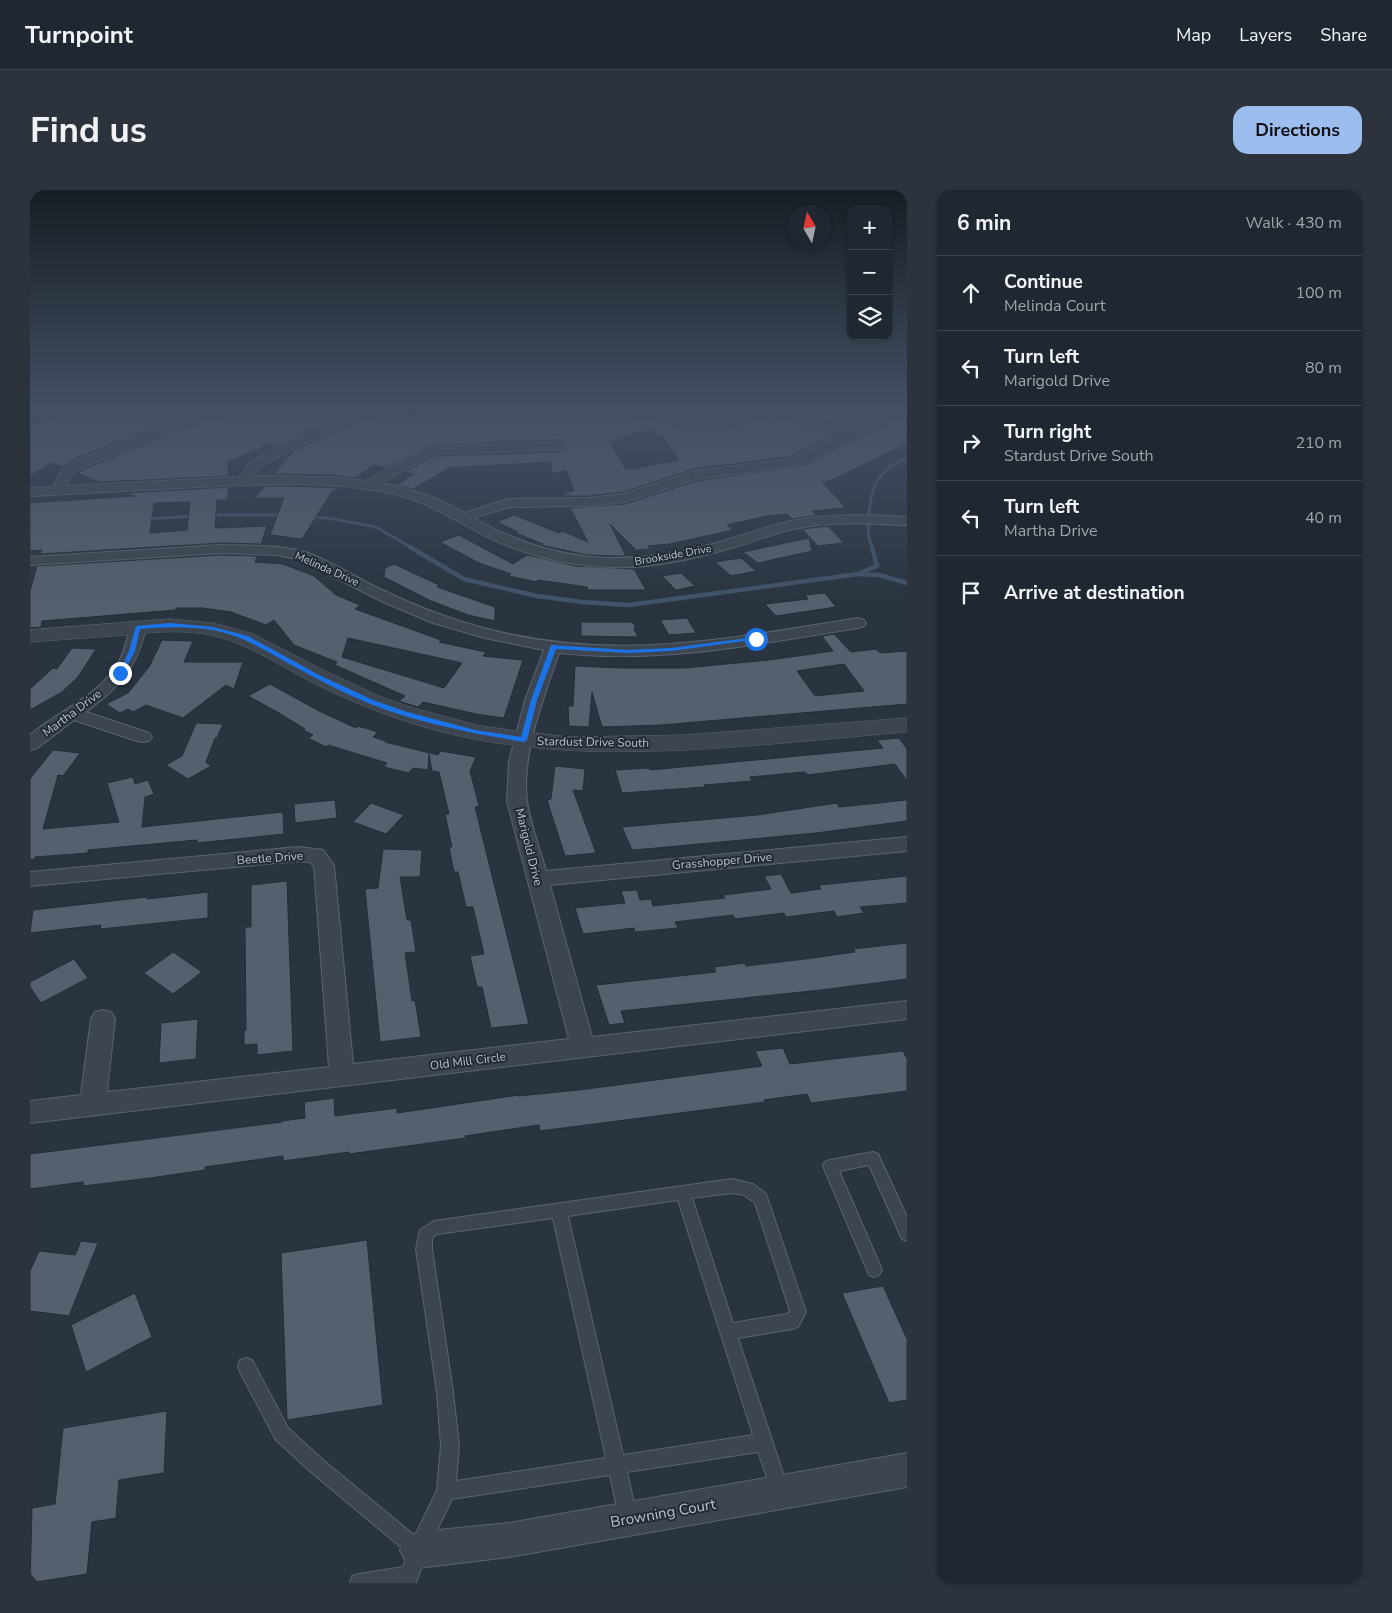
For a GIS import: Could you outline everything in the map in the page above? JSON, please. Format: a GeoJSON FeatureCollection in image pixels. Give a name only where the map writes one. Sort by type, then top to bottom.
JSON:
{"type":"FeatureCollection","features":[{"type":"Feature","properties":{"kind":"street"},"geometry":{"type":"LineString","coordinates":[[58,490],[67,472]]}},
{"type":"Feature","properties":{"kind":"street"},"geometry":{"type":"LineString","coordinates":[[243,480],[249,472]]}},
{"type":"Feature","properties":{"kind":"street"},"geometry":{"type":"LineString","coordinates":[[368,485],[391,472]]}},
{"type":"Feature","properties":{"kind":"street"},"geometry":{"type":"LineString","coordinates":[[464,517],[508,503],[589,502],[625,498],[694,475],[721,472]]}},
{"type":"Feature","properties":{"kind":"street","name":"Brookside Drive"},"geometry":{"type":"LineString","coordinates":[[30,492],[243,480],[300,479],[368,485],[396,490],[445,507],[486,531],[540,553],[588,562],[609,563],[650,562],[699,552],[795,524],[822,520],[907,521]]}},
{"type":"Feature","properties":{"kind":"street","name":"Melinda Drive"},"geometry":{"type":"LineString","coordinates":[[30,561],[140,552],[221,548],[294,554],[305,557],[386,597],[439,620],[507,638],[553,647],[628,652],[671,649],[858,623]]}},
{"type":"Feature","properties":{"kind":"street","name":"Stardust Drive South"},"geometry":{"type":"LineString","coordinates":[[30,636],[170,625],[192,626],[230,632],[246,638],[317,676],[371,701],[402,712],[474,732],[524,740],[571,744],[685,742],[907,725]]}},
{"type":"Feature","properties":{"kind":"street","name":"Martha Drive"},"geometry":{"type":"LineString","coordinates":[[30,745],[105,688],[120,673],[132,651],[138,628]]}},
{"type":"Feature","properties":{"kind":"street","name":"Marigold Drive"},"geometry":{"type":"LineString","coordinates":[[553,647],[534,700],[518,762],[517,801],[583,1047]]}},
{"type":"Feature","properties":{"kind":"street"},"geometry":{"type":"LineString","coordinates":[[72,713],[143,738]]}},
{"type":"Feature","properties":{"kind":"street","name":"Grasshopper Drive"},"geometry":{"type":"LineString","coordinates":[[537,879],[907,844]]}},
{"type":"Feature","properties":{"kind":"street","name":"Beetle Drive"},"geometry":{"type":"LineString","coordinates":[[30,879],[298,854],[316,855],[324,865],[342,1076]]}},
{"type":"Feature","properties":{"kind":"street","name":"Old Mill Circle"},"geometry":{"type":"LineString","coordinates":[[30,1112],[907,1010]]}},
{"type":"Feature","properties":{"kind":"street"},"geometry":{"type":"LineString","coordinates":[[93,1105],[103,1019]]}},
{"type":"Feature","properties":{"kind":"street","name":"Browning Court"},"geometry":{"type":"LineString","coordinates":[[412,1570],[509,1540],[907,1470]]}},
{"type":"Feature","properties":{"kind":"lane"},"geometry":{"type":"LineString","coordinates":[[874,1270],[830,1166],[873,1158],[907,1234]]}},
{"type":"Feature","properties":{"kind":"lane"},"geometry":{"type":"LineString","coordinates":[[412,1570],[446,1491],[450,1446],[446,1392],[424,1249],[425,1235],[434,1228],[732,1186],[748,1189],[761,1199],[798,1312],[792,1321],[728,1332]]}},
{"type":"Feature","properties":{"kind":"lane"},"geometry":{"type":"LineString","coordinates":[[683,1193],[780,1493]]}},
{"type":"Feature","properties":{"kind":"lane"},"geometry":{"type":"LineString","coordinates":[[559,1210],[628,1519]]}},
{"type":"Feature","properties":{"kind":"lane"},"geometry":{"type":"LineString","coordinates":[[246,1366],[282,1434],[317,1466],[412,1570]]}},
{"type":"Feature","properties":{"kind":"lane"},"geometry":{"type":"LineString","coordinates":[[446,1491],[764,1442]]}},
{"type":"Feature","properties":{"kind":"lane"},"geometry":{"type":"LineString","coordinates":[[359,1583],[412,1570]]}},
{"type":"Feature","properties":{"kind":"building"},"geometry":{"type":"Polygon","coordinates":[[[228,472],[228,476],[100,482],[77,473],[228,472]]]}},
{"type":"Feature","properties":{"kind":"building"},"geometry":{"type":"Polygon","coordinates":[[[276,472],[364,472],[355,478],[331,475],[274,474],[276,472]]]}},
{"type":"Feature","properties":{"kind":"building"},"geometry":{"type":"Polygon","coordinates":[[[404,472],[442,472],[413,489],[397,485],[413,474],[404,472]]]}},
{"type":"Feature","properties":{"kind":"building"},"geometry":{"type":"Polygon","coordinates":[[[567,472],[685,472],[623,492],[589,496],[564,496],[563,494],[574,490],[567,472]]]}},
{"type":"Feature","properties":{"kind":"building"},"geometry":{"type":"Polygon","coordinates":[[[757,472],[848,472],[832,480],[822,482],[846,508],[812,511],[817,515],[792,519],[787,514],[767,516],[727,525],[733,530],[670,544],[648,546],[650,549],[636,550],[610,524],[626,556],[587,555],[541,545],[543,544],[516,533],[518,532],[497,522],[514,515],[588,542],[570,508],[625,504],[696,481],[757,472]]]}},
{"type":"Feature","properties":{"kind":"building"},"geometry":{"type":"Polygon","coordinates":[[[265,486],[339,488],[331,493],[302,539],[270,535],[284,498],[255,498],[265,486]]]}},
{"type":"Feature","properties":{"kind":"building"},"geometry":{"type":"Polygon","coordinates":[[[228,487],[228,500],[217,500],[215,528],[267,526],[261,544],[221,543],[40,554],[42,550],[30,551],[30,503],[135,496],[127,493],[228,487]],[[190,502],[154,503],[150,533],[187,530],[190,502]]]}},
{"type":"Feature","properties":{"kind":"building"},"geometry":{"type":"Polygon","coordinates":[[[828,526],[844,543],[818,546],[802,529],[828,526]]]}},
{"type":"Feature","properties":{"kind":"building"},"geometry":{"type":"Polygon","coordinates":[[[459,535],[513,564],[527,555],[576,566],[634,569],[646,590],[588,590],[587,587],[538,580],[537,582],[509,576],[511,574],[479,563],[440,542],[459,535]]]}},
{"type":"Feature","properties":{"kind":"building"},"geometry":{"type":"Polygon","coordinates":[[[809,538],[812,551],[758,563],[743,552],[809,538]]]}},
{"type":"Feature","properties":{"kind":"building"},"geometry":{"type":"Polygon","coordinates":[[[221,555],[257,556],[255,562],[283,564],[314,576],[336,595],[360,605],[355,609],[441,640],[439,642],[486,652],[483,656],[523,660],[504,718],[476,714],[423,702],[418,707],[399,701],[405,696],[335,665],[337,662],[294,645],[274,620],[266,625],[231,612],[203,608],[176,608],[176,610],[42,621],[41,627],[30,628],[30,591],[37,566],[221,555]],[[348,638],[342,657],[444,688],[462,663],[348,638]]]}},
{"type":"Feature","properties":{"kind":"building"},"geometry":{"type":"Polygon","coordinates":[[[741,558],[756,571],[731,576],[715,562],[741,558]]]}},
{"type":"Feature","properties":{"kind":"building"},"geometry":{"type":"Polygon","coordinates":[[[394,564],[439,585],[437,587],[495,607],[495,621],[468,615],[429,600],[384,577],[385,568],[394,564]]]}},
{"type":"Feature","properties":{"kind":"building"},"geometry":{"type":"Polygon","coordinates":[[[681,573],[695,586],[676,590],[662,576],[681,573]]]}},
{"type":"Feature","properties":{"kind":"building"},"geometry":{"type":"Polygon","coordinates":[[[825,593],[836,607],[776,616],[765,604],[808,599],[805,595],[825,593]]]}},
{"type":"Feature","properties":{"kind":"building"},"geometry":{"type":"Polygon","coordinates":[[[687,618],[696,633],[669,635],[660,620],[687,618]]]}},
{"type":"Feature","properties":{"kind":"building"},"geometry":{"type":"Polygon","coordinates":[[[581,622],[631,622],[635,625],[634,629],[638,637],[581,636],[581,622]]]}},
{"type":"Feature","properties":{"kind":"building"},"geometry":{"type":"Polygon","coordinates":[[[834,634],[851,652],[876,649],[880,653],[907,651],[907,704],[661,725],[602,727],[592,692],[589,727],[569,726],[568,706],[573,706],[575,666],[684,668],[769,660],[833,651],[822,636],[834,634]],[[844,664],[797,671],[815,696],[864,691],[844,664]]]}},
{"type":"Feature","properties":{"kind":"building"},"geometry":{"type":"Polygon","coordinates":[[[162,640],[193,641],[184,662],[243,662],[234,689],[226,685],[183,718],[146,705],[133,712],[128,709],[120,713],[106,704],[128,693],[149,667],[162,640]]]}},
{"type":"Feature","properties":{"kind":"building"},"geometry":{"type":"Polygon","coordinates":[[[72,648],[96,649],[78,677],[62,692],[30,710],[30,689],[53,668],[57,669],[72,648]]]}},
{"type":"Feature","properties":{"kind":"building"},"geometry":{"type":"Polygon","coordinates":[[[270,684],[319,711],[356,728],[358,726],[378,732],[373,737],[385,742],[438,755],[440,751],[476,757],[470,771],[479,806],[475,807],[529,1024],[491,1028],[482,987],[477,987],[470,956],[484,954],[473,907],[466,907],[458,872],[454,872],[449,847],[452,847],[445,814],[449,814],[439,772],[432,771],[429,754],[428,770],[413,768],[409,773],[384,767],[387,763],[328,745],[326,747],[308,738],[313,735],[303,730],[305,729],[248,696],[270,684]]]}},
{"type":"Feature","properties":{"kind":"building"},"geometry":{"type":"Polygon","coordinates":[[[196,723],[223,724],[217,738],[215,738],[206,762],[211,766],[188,779],[166,765],[182,756],[196,723]]]}},
{"type":"Feature","properties":{"kind":"building"},"geometry":{"type":"Polygon","coordinates":[[[899,738],[907,749],[907,781],[895,764],[807,775],[805,772],[750,777],[752,781],[704,785],[705,787],[622,793],[615,770],[649,768],[650,770],[883,748],[877,740],[899,738]]]}},
{"type":"Feature","properties":{"kind":"building"},"geometry":{"type":"Polygon","coordinates":[[[53,750],[80,753],[63,776],[58,775],[43,829],[119,822],[107,783],[133,777],[135,784],[148,780],[154,794],[145,797],[142,827],[283,812],[284,834],[197,843],[197,840],[88,850],[88,853],[30,859],[30,779],[53,750]]]}},
{"type":"Feature","properties":{"kind":"building"},"geometry":{"type":"Polygon","coordinates":[[[555,766],[585,769],[583,791],[573,790],[596,853],[565,856],[547,800],[551,799],[555,766]]]}},
{"type":"Feature","properties":{"kind":"building"},"geometry":{"type":"Polygon","coordinates":[[[335,800],[337,818],[295,823],[294,804],[335,800]]]}},
{"type":"Feature","properties":{"kind":"building"},"geometry":{"type":"Polygon","coordinates":[[[907,800],[907,821],[816,833],[632,850],[622,827],[757,815],[837,803],[839,807],[907,800]]]}},
{"type":"Feature","properties":{"kind":"building"},"geometry":{"type":"Polygon","coordinates":[[[371,803],[404,815],[386,834],[353,822],[371,803]]]}},
{"type":"Feature","properties":{"kind":"building"},"geometry":{"type":"Polygon","coordinates":[[[383,849],[422,850],[420,877],[400,877],[407,920],[411,920],[416,952],[405,953],[412,1001],[415,1000],[421,1037],[380,1042],[365,889],[378,888],[383,849]]]}},
{"type":"Feature","properties":{"kind":"building"},"geometry":{"type":"Polygon","coordinates":[[[781,874],[791,893],[821,889],[819,885],[907,876],[907,903],[860,907],[864,913],[837,917],[834,911],[786,917],[784,913],[735,919],[733,915],[675,922],[678,928],[635,932],[634,928],[583,934],[575,908],[625,903],[621,891],[637,890],[640,900],[651,899],[653,906],[725,898],[723,895],[771,889],[764,876],[781,874]]]}},
{"type":"Feature","properties":{"kind":"building"},"geometry":{"type":"Polygon","coordinates":[[[287,881],[293,1051],[257,1055],[257,1044],[244,1045],[244,1030],[246,1030],[245,927],[251,927],[251,885],[287,881]]]}},
{"type":"Feature","properties":{"kind":"building"},"geometry":{"type":"Polygon","coordinates":[[[208,892],[208,918],[100,929],[101,925],[30,933],[33,910],[208,892]]]}},
{"type":"Feature","properties":{"kind":"building"},"geometry":{"type":"Polygon","coordinates":[[[907,943],[907,979],[621,1011],[625,1023],[609,1025],[596,985],[716,972],[714,967],[745,963],[746,966],[805,959],[855,952],[853,949],[907,943]]]}},
{"type":"Feature","properties":{"kind":"building"},"geometry":{"type":"Polygon","coordinates":[[[173,952],[202,972],[173,994],[144,973],[173,952]]]}},
{"type":"Feature","properties":{"kind":"building"},"geometry":{"type":"Polygon","coordinates":[[[74,959],[88,978],[41,1003],[30,987],[30,982],[74,959]]]}},
{"type":"Feature","properties":{"kind":"building"},"geometry":{"type":"Polygon","coordinates":[[[198,1019],[196,1059],[159,1063],[161,1023],[198,1019]]]}},
{"type":"Feature","properties":{"kind":"building"},"geometry":{"type":"Polygon","coordinates":[[[783,1048],[790,1064],[903,1051],[907,1059],[907,1091],[811,1103],[807,1094],[764,1100],[765,1102],[540,1131],[539,1125],[465,1136],[466,1138],[349,1154],[349,1152],[283,1161],[283,1156],[205,1167],[205,1170],[150,1178],[83,1186],[83,1182],[30,1189],[30,1154],[305,1118],[304,1102],[334,1098],[335,1116],[397,1108],[397,1113],[519,1095],[579,1090],[762,1066],[755,1051],[783,1048]]]}},
{"type":"Feature","properties":{"kind":"building"},"geometry":{"type":"Polygon","coordinates":[[[367,1240],[383,1405],[287,1420],[281,1253],[367,1240]]]}},
{"type":"Feature","properties":{"kind":"building"},"geometry":{"type":"Polygon","coordinates":[[[81,1241],[98,1243],[69,1316],[30,1311],[30,1271],[39,1251],[75,1255],[81,1241]]]}},
{"type":"Feature","properties":{"kind":"building"},"geometry":{"type":"Polygon","coordinates":[[[883,1286],[907,1339],[907,1400],[889,1403],[842,1293],[883,1286]]]}},
{"type":"Feature","properties":{"kind":"building"},"geometry":{"type":"Polygon","coordinates":[[[135,1293],[152,1337],[86,1372],[71,1325],[135,1293]]]}},
{"type":"Feature","properties":{"kind":"building"},"geometry":{"type":"Polygon","coordinates":[[[167,1411],[164,1473],[119,1480],[116,1518],[92,1522],[87,1574],[30,1583],[32,1508],[55,1504],[63,1428],[167,1411]]]}},
{"type":"Feature","properties":{"kind":"waterway"},"geometry":{"type":"LineString","coordinates":[[869,515],[874,487],[884,472]]}},
{"type":"Feature","properties":{"kind":"waterway"},"geometry":{"type":"LineString","coordinates":[[210,515],[283,515]]}},
{"type":"Feature","properties":{"kind":"waterway"},"geometry":{"type":"LineString","coordinates":[[145,519],[196,516]]}},
{"type":"Feature","properties":{"kind":"waterway"},"geometry":{"type":"LineString","coordinates":[[310,517],[328,518],[376,527],[412,548]]}},
{"type":"Feature","properties":{"kind":"waterway"},"geometry":{"type":"LineString","coordinates":[[869,523],[868,534],[872,548]]}},
{"type":"Feature","properties":{"kind":"waterway"},"geometry":{"type":"LineString","coordinates":[[410,547],[464,579],[537,596],[582,602],[629,605],[858,574],[879,575],[907,583]]}},
{"type":"Feature","properties":{"kind":"waterway"},"geometry":{"type":"LineString","coordinates":[[862,572],[877,566],[872,547]]}},
{"type":"Feature","properties":{"kind":"route"},"geometry":{"type":"LineString","coordinates":[[120,673],[126,666],[132,651],[138,628],[170,625],[213,628],[246,638],[317,676],[371,701],[402,712],[474,732],[524,740],[534,700],[553,647],[628,652],[756,639]]}}]}
